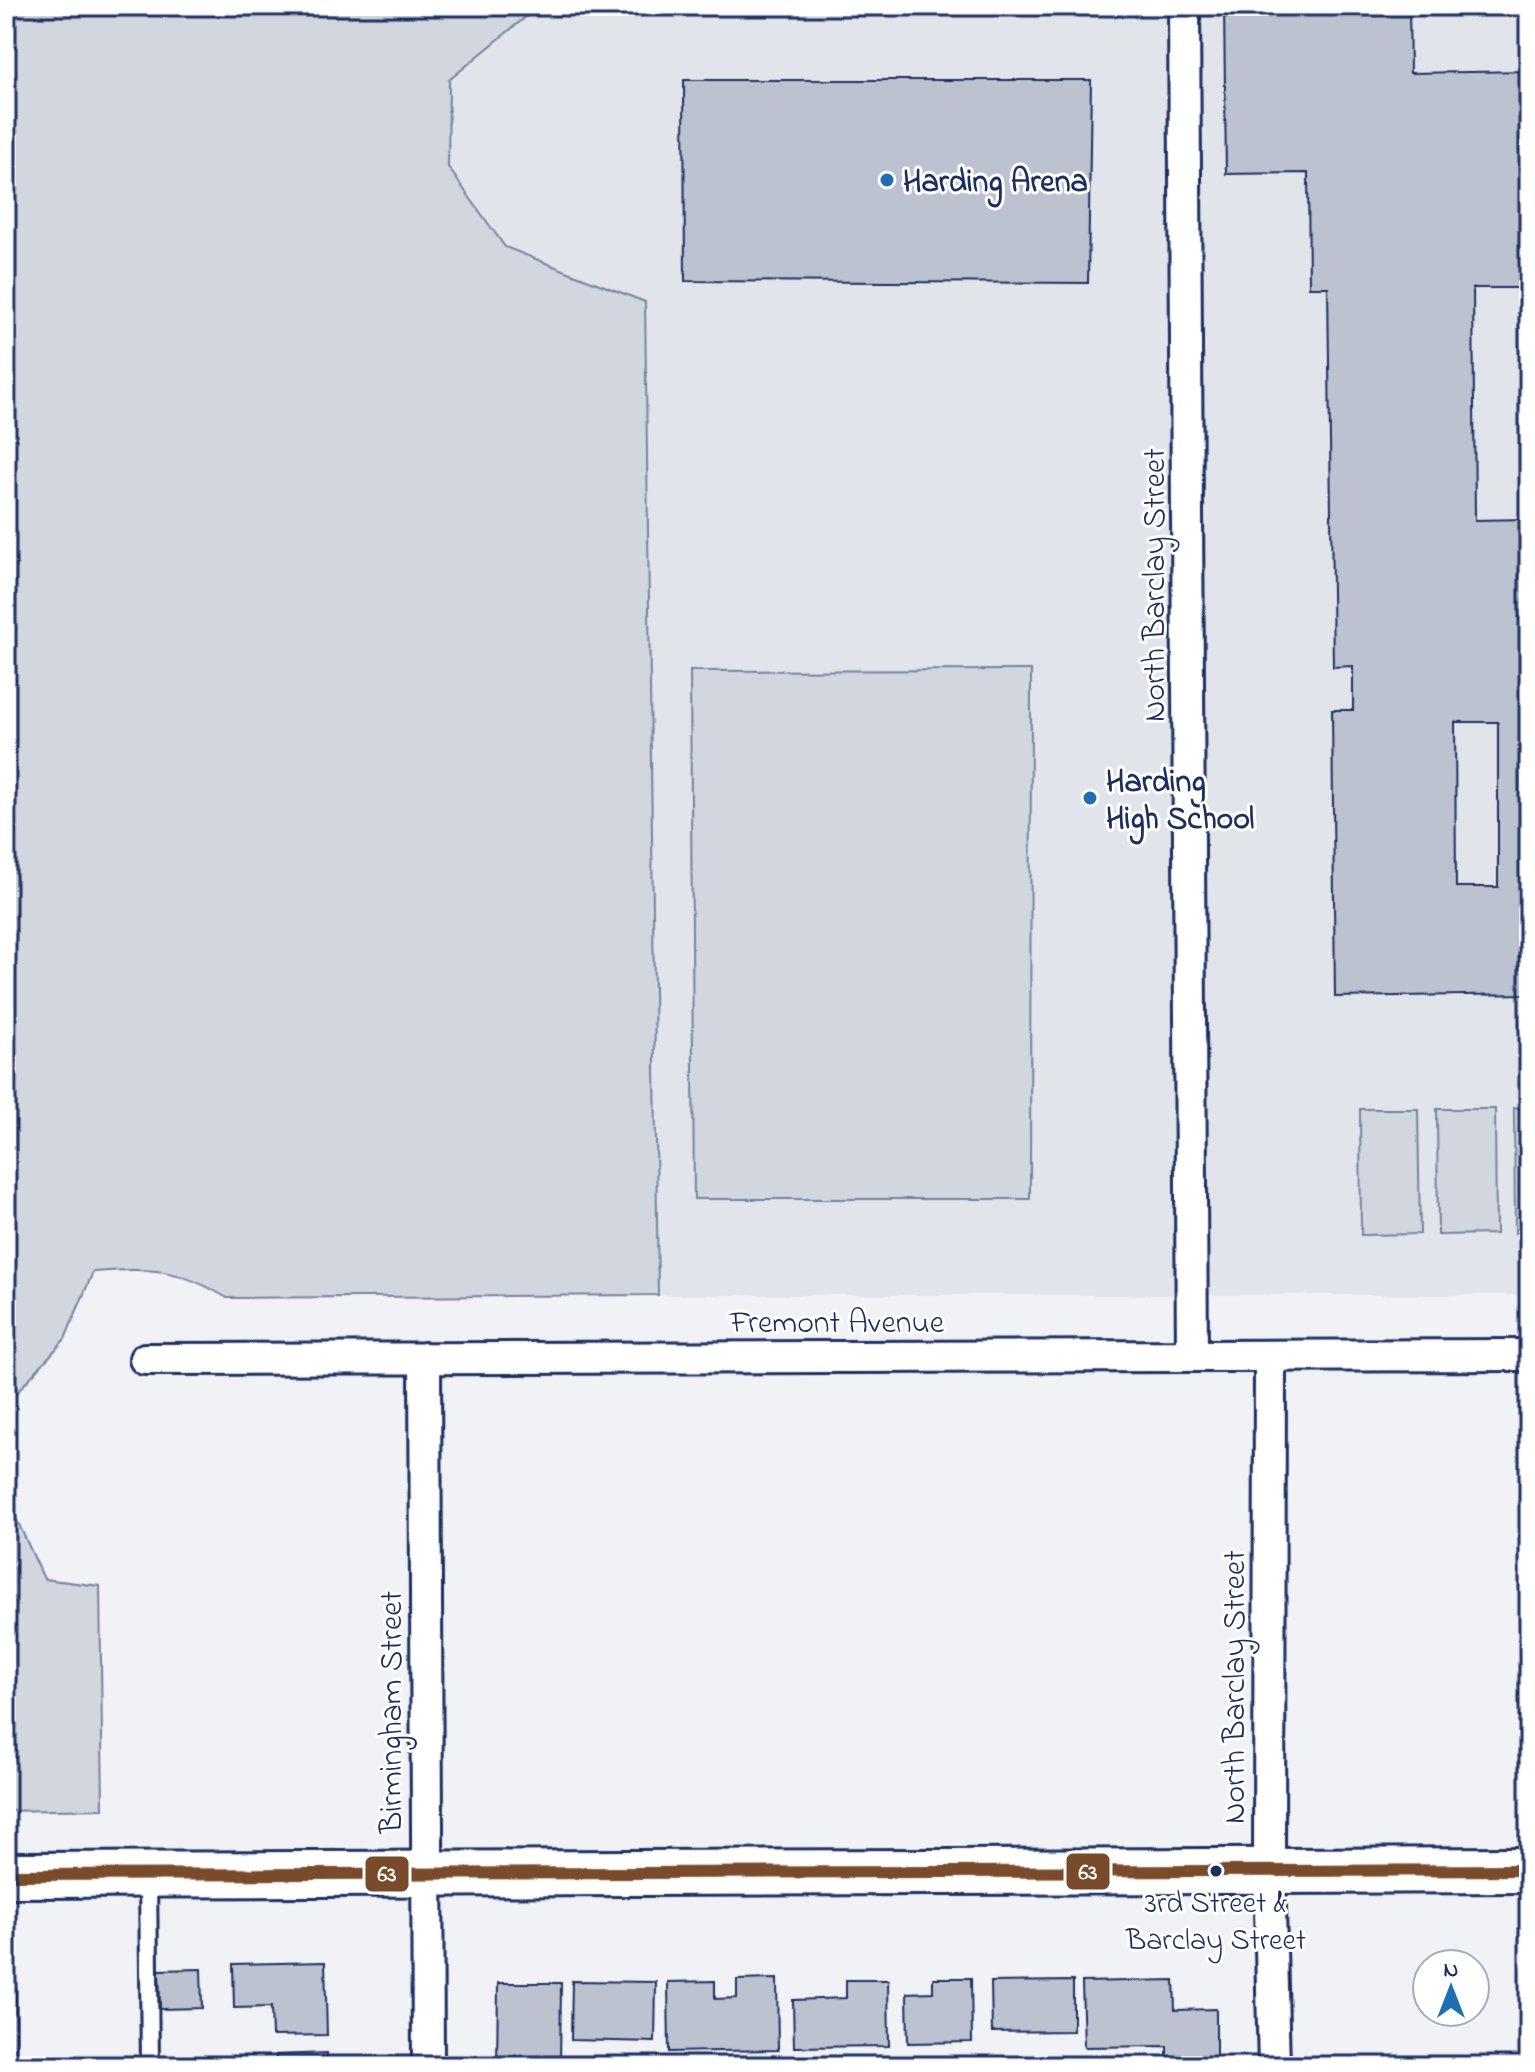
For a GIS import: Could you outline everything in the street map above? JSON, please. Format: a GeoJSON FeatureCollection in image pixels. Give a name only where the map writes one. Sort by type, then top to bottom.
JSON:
{"type":"FeatureCollection","features":[{"type":"Feature","properties":{"kind":"street","name":"North Barclay Street"},"geometry":{"type":"LineString","coordinates":[[1184,6],[1192,1356]]}},
{"type":"Feature","properties":{"kind":"street","name":"Fremont Avenue"},"geometry":{"type":"LineString","coordinates":[[145,1359],[1529,1355]]}},
{"type":"Feature","properties":{"kind":"street","name":"North Barclay Street"},"geometry":{"type":"LineString","coordinates":[[1270,1356],[1269,1870],[1274,2066]]}},
{"type":"Feature","properties":{"kind":"street","name":"Birmingham Street"},"geometry":{"type":"LineString","coordinates":[[425,1358],[428,2066]]}},
{"type":"Feature","properties":{"kind":"street"},"geometry":{"type":"LineString","coordinates":[[6,1875],[1529,1870]]}},
{"type":"Feature","properties":{"kind":"lane"},"geometry":{"type":"LineString","coordinates":[[148,1875],[150,2066]]}},
{"type":"Feature","properties":{"kind":"shaded area"},"geometry":{"type":"Polygon","coordinates":[[[6,6],[539,6],[449,80],[448,167],[505,247],[645,302],[658,1295],[227,1298],[193,1280],[163,1272],[93,1272],[65,1339],[11,1399],[11,1507],[44,1579],[100,1586],[103,1809],[6,1811],[6,6]]]}},
{"type":"Feature","properties":{"kind":"shaded area","name":"Harding High School"},"geometry":{"type":"Polygon","coordinates":[[[539,6],[1529,6],[1529,1295],[658,1295],[645,302],[505,247],[448,167],[449,80],[539,6]]]}},
{"type":"Feature","properties":{"kind":"shaded area"},"geometry":{"type":"Polygon","coordinates":[[[1031,670],[1030,1199],[694,1199],[690,671],[1031,670]]]}},
{"type":"Feature","properties":{"kind":"shaded area"},"geometry":{"type":"Polygon","coordinates":[[[1514,1108],[1529,1108],[1529,1233],[1515,1233],[1514,1108]]]}},
{"type":"Feature","properties":{"kind":"shaded area"},"geometry":{"type":"Polygon","coordinates":[[[1360,1109],[1418,1109],[1420,1234],[1361,1235],[1360,1109]]]}},
{"type":"Feature","properties":{"kind":"shaded area"},"geometry":{"type":"Polygon","coordinates":[[[1437,1109],[1495,1109],[1496,1234],[1438,1235],[1437,1109]]]}},
{"type":"Feature","properties":{"kind":"building"},"geometry":{"type":"Polygon","coordinates":[[[1224,6],[1409,6],[1410,73],[1529,71],[1529,288],[1473,288],[1475,520],[1529,519],[1529,994],[1335,997],[1332,710],[1353,710],[1353,666],[1333,667],[1328,287],[1309,287],[1308,173],[1226,174],[1224,6]],[[1455,722],[1456,887],[1498,887],[1498,722],[1455,722]]]}},
{"type":"Feature","properties":{"kind":"building","name":"Harding Arena"},"geometry":{"type":"Polygon","coordinates":[[[684,80],[1091,80],[1088,283],[685,281],[684,80]]]}},
{"type":"Feature","properties":{"kind":"building"},"geometry":{"type":"Polygon","coordinates":[[[325,1962],[327,2035],[272,2036],[271,2007],[234,2008],[233,1964],[325,1962]]]}},
{"type":"Feature","properties":{"kind":"building"},"geometry":{"type":"Polygon","coordinates":[[[201,1969],[202,2008],[160,2009],[159,1970],[201,1969]]]}},
{"type":"Feature","properties":{"kind":"building"},"geometry":{"type":"Polygon","coordinates":[[[933,1978],[971,1978],[972,2042],[908,2043],[907,1993],[933,1992],[933,1978]]]}},
{"type":"Feature","properties":{"kind":"building"},"geometry":{"type":"Polygon","coordinates":[[[777,1979],[778,2050],[669,2052],[668,1982],[715,1981],[715,1999],[737,1998],[737,1980],[777,1979]]]}},
{"type":"Feature","properties":{"kind":"building"},"geometry":{"type":"Polygon","coordinates":[[[846,1980],[888,1980],[889,2046],[794,2047],[793,2000],[846,1998],[846,1980]]]}},
{"type":"Feature","properties":{"kind":"building"},"geometry":{"type":"Polygon","coordinates":[[[1174,1980],[1175,2010],[1216,2009],[1216,2058],[1167,2059],[1167,2046],[1084,2047],[1082,1982],[1174,1980]]]}},
{"type":"Feature","properties":{"kind":"building"},"geometry":{"type":"Polygon","coordinates":[[[572,1981],[656,1982],[655,2042],[571,2040],[572,1981]]]}},
{"type":"Feature","properties":{"kind":"building"},"geometry":{"type":"Polygon","coordinates":[[[1073,1981],[1073,2031],[992,2032],[991,1982],[1073,1981]]]}},
{"type":"Feature","properties":{"kind":"building"},"geometry":{"type":"Polygon","coordinates":[[[498,1983],[561,1983],[560,2066],[497,2066],[498,1983]]]}},
{"type":"Feature","properties":{"kind":"building"},"geometry":{"type":"Polygon","coordinates":[[[6,1988],[16,1988],[16,2066],[6,2066],[6,1988]]]}},
{"type":"Feature","properties":{"kind":"building"},"geometry":{"type":"Polygon","coordinates":[[[327,2053],[327,2066],[276,2066],[276,2055],[327,2053]]]}},
{"type":"Feature","properties":{"kind":"transit line","name":"63"},"geometry":{"type":"LineString","coordinates":[[6,1875],[1529,1870]]}},
{"type":"Feature","properties":{"kind":"place","name":"Harding Arena"},"geometry":{"type":"Point","coordinates":[887,180]}},
{"type":"Feature","properties":{"kind":"place","name":"Harding High School"},"geometry":{"type":"Point","coordinates":[1090,798]}},
{"type":"Feature","properties":{"kind":"place","name":"3rd Street & Barclay Street"},"geometry":{"type":"Point","coordinates":[1216,1871]}}]}
